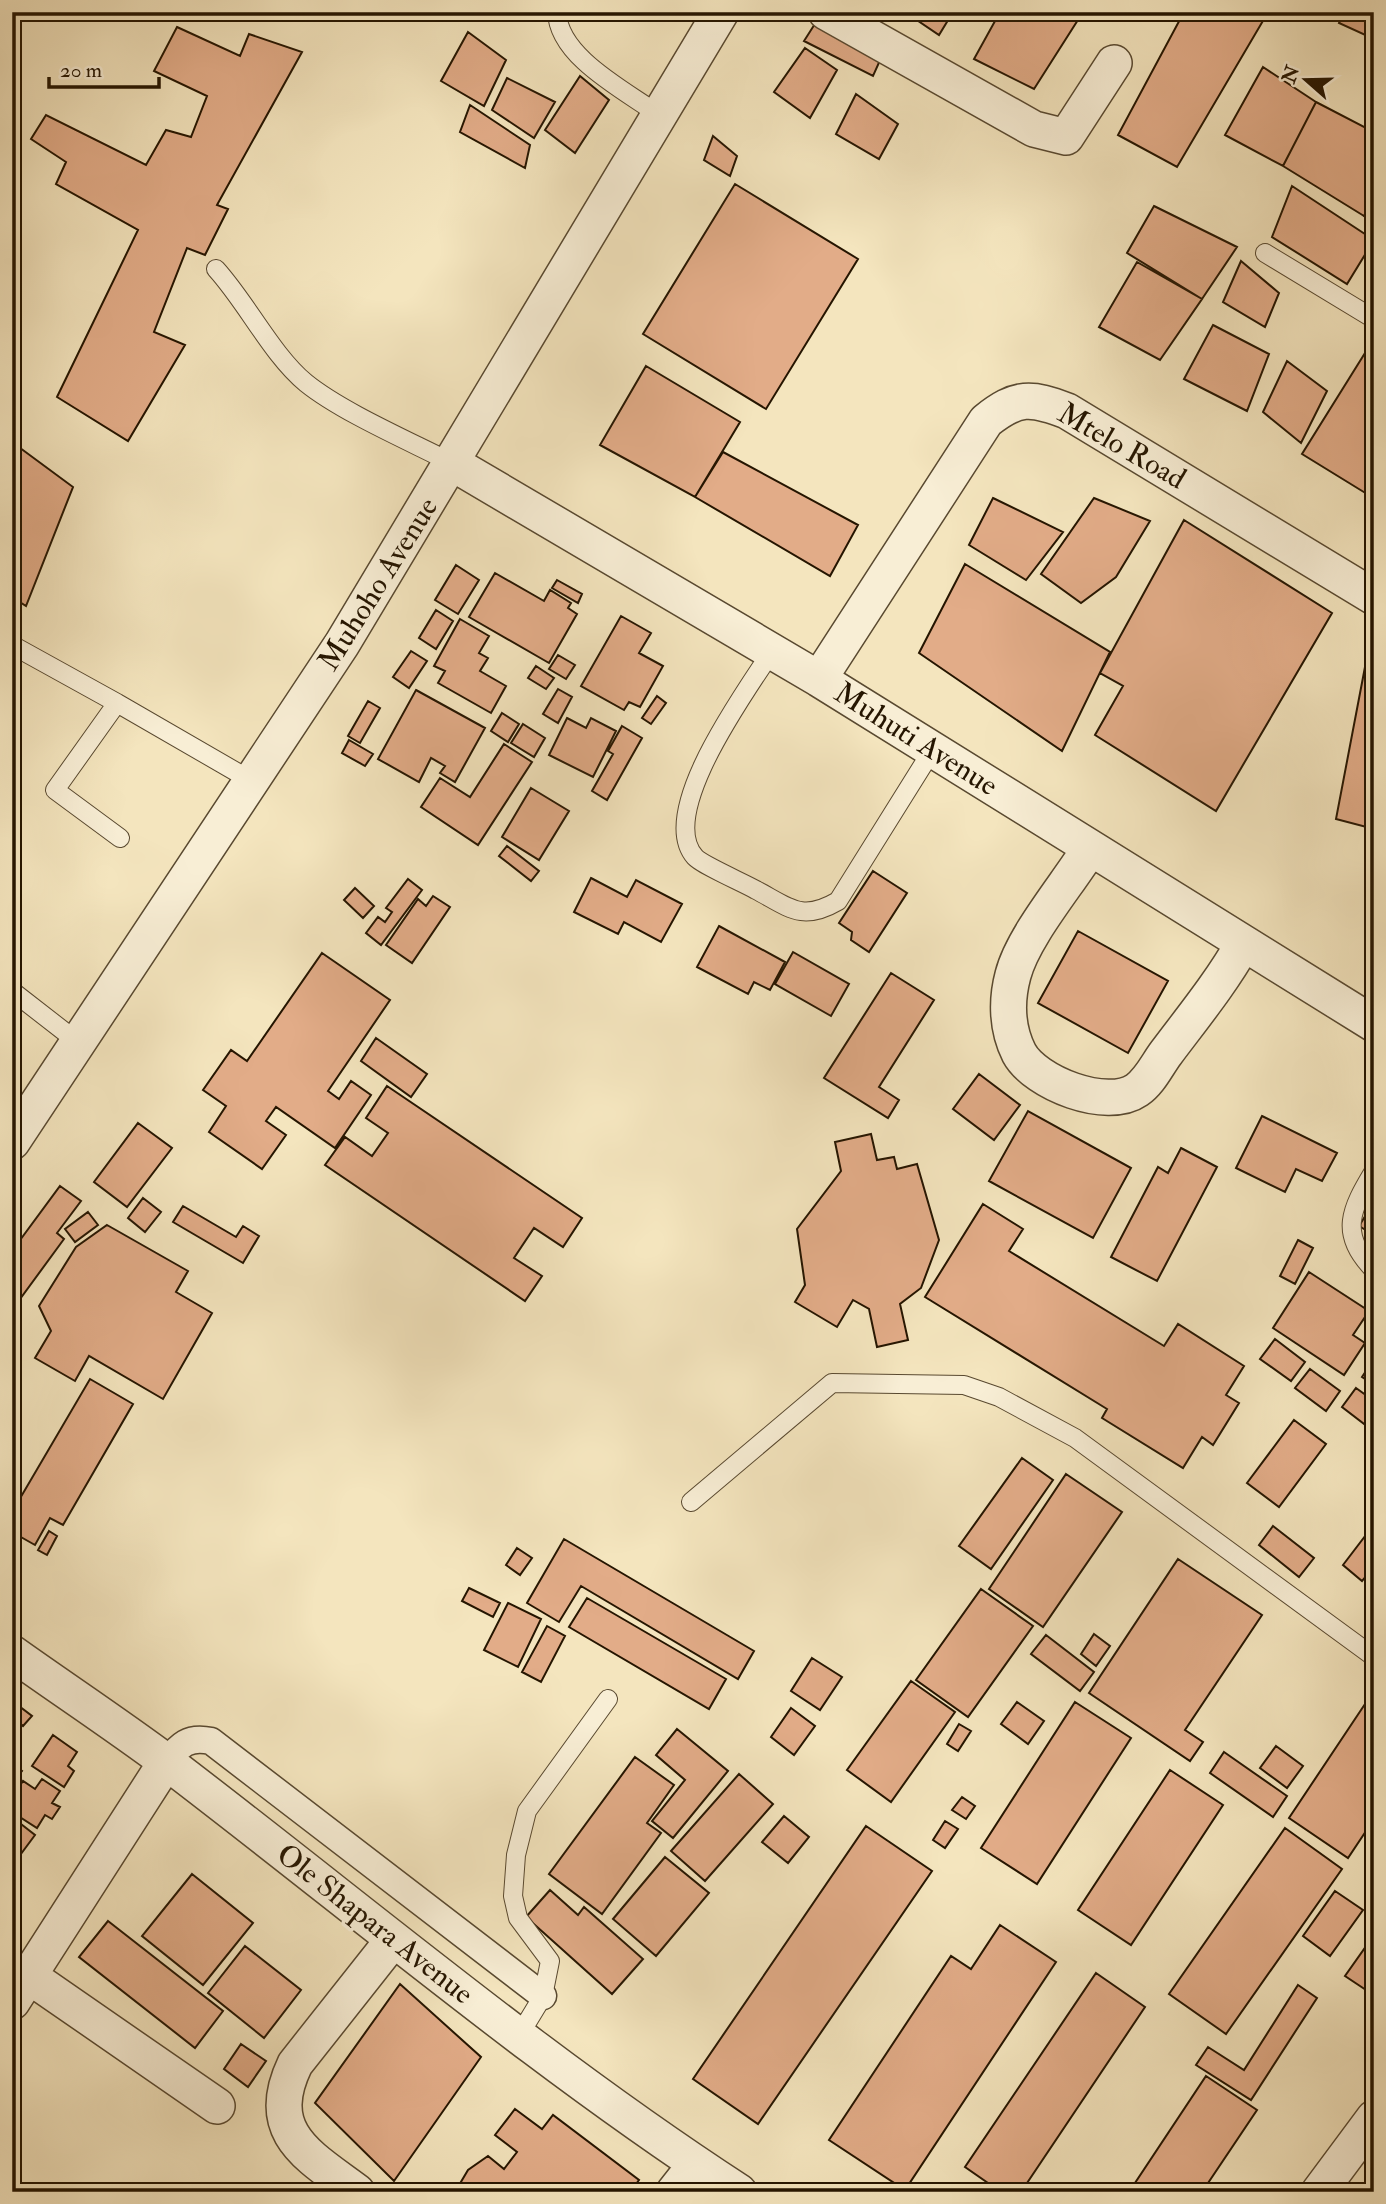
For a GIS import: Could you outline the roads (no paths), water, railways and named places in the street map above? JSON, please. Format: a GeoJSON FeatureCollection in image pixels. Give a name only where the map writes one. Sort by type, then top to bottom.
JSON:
{"type":"FeatureCollection","features":[{"type":"Feature","properties":{"kind":"street","name":"Muhoho Avenue"},"geometry":{"type":"LineString","coordinates":[[12,1142],[342,644],[721,12]]}},
{"type":"Feature","properties":{"kind":"street"},"geometry":{"type":"LineString","coordinates":[[826,12],[1034,129],[1066,137],[1114,63]]}},
{"type":"Feature","properties":{"kind":"street","name":"Mtelo Road"},"geometry":{"type":"LineString","coordinates":[[819,679],[985,421],[1010,404],[1026,399],[1041,401],[1067,411],[1374,597]]}},
{"type":"Feature","properties":{"kind":"street","name":"Muhuti Avenue"},"geometry":{"type":"LineString","coordinates":[[452,463],[819,679],[1374,1024]]}},
{"type":"Feature","properties":{"kind":"street"},"geometry":{"type":"LineString","coordinates":[[1090,848],[1036,930],[1013,974],[1010,1029],[1021,1056],[1048,1078],[1091,1096],[1114,1098],[1136,1091],[1152,1074],[1225,975],[1243,944]]}},
{"type":"Feature","properties":{"kind":"street","name":"Ole Shapara Avenue"},"geometry":{"type":"LineString","coordinates":[[12,1653],[166,1762],[393,1940],[696,2164],[739,2192]]}},
{"type":"Feature","properties":{"kind":"street"},"geometry":{"type":"LineString","coordinates":[[217,2106],[21,1989],[166,1762],[182,1743],[196,1737],[211,1741],[543,1996]]}},
{"type":"Feature","properties":{"kind":"street"},"geometry":{"type":"LineString","coordinates":[[357,2192],[299,2149],[286,2128],[286,2081],[295,2064],[393,1940]]}},
{"type":"Feature","properties":{"kind":"street"},"geometry":{"type":"LineString","coordinates":[[1319,2192],[1374,2118]]}},
{"type":"Feature","properties":{"kind":"street"},"geometry":{"type":"LineString","coordinates":[[674,2192],[696,2164]]}},
{"type":"Feature","properties":{"kind":"lane"},"geometry":{"type":"LineString","coordinates":[[557,12],[560,34],[580,59],[659,115]]}},
{"type":"Feature","properties":{"kind":"lane"},"geometry":{"type":"LineString","coordinates":[[1265,253],[1374,319]]}},
{"type":"Feature","properties":{"kind":"lane"},"geometry":{"type":"LineString","coordinates":[[216,269],[240,296],[282,358],[306,383],[452,463]]}},
{"type":"Feature","properties":{"kind":"lane"},"geometry":{"type":"LineString","coordinates":[[12,645],[252,781]]}},
{"type":"Feature","properties":{"kind":"lane"},"geometry":{"type":"LineString","coordinates":[[772,651],[710,750],[702,771],[684,831],[695,857],[799,913],[819,912],[838,901],[933,749]]}},
{"type":"Feature","properties":{"kind":"lane"},"geometry":{"type":"LineString","coordinates":[[117,703],[55,790],[120,838]]}},
{"type":"Feature","properties":{"kind":"lane"},"geometry":{"type":"LineString","coordinates":[[12,996],[16,994],[79,1043]]}},
{"type":"Feature","properties":{"kind":"lane"},"geometry":{"type":"LineString","coordinates":[[1374,1171],[1355,1204],[1352,1221],[1356,1249],[1374,1270]]}},
{"type":"Feature","properties":{"kind":"lane"},"geometry":{"type":"LineString","coordinates":[[691,1502],[832,1383],[964,1385],[999,1397],[1075,1438],[1374,1657]]}},
{"type":"Feature","properties":{"kind":"lane"},"geometry":{"type":"LineString","coordinates":[[520,2034],[543,1996],[550,1961],[518,1918],[513,1896],[516,1855],[527,1811],[608,1699]]}}]}
